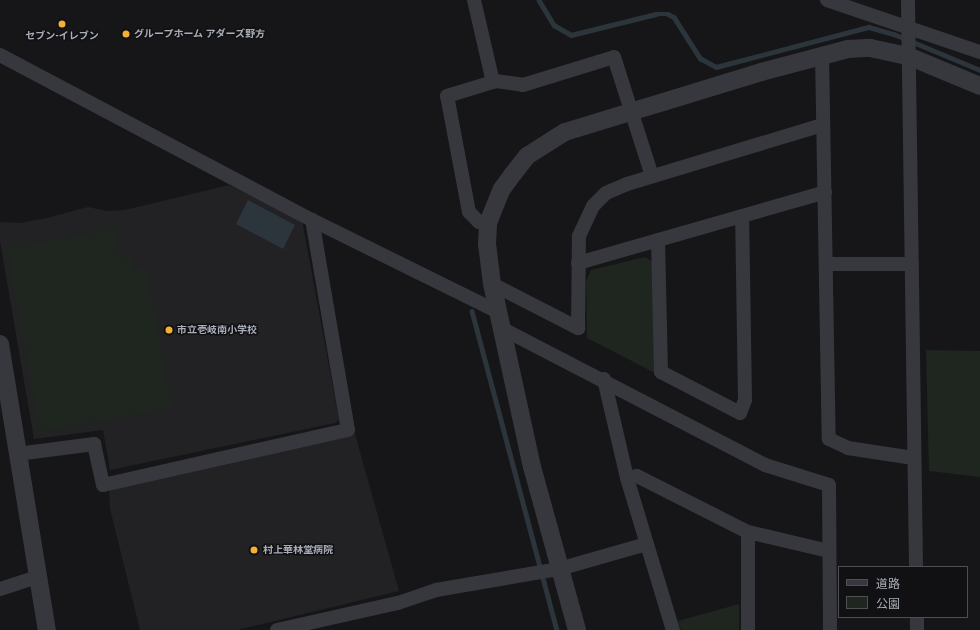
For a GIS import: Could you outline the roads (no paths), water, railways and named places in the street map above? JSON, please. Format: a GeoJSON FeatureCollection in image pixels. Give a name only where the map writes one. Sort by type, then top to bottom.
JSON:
{"type":"FeatureCollection","features":[{"type":"Feature","properties":{"kind":"street"},"geometry":{"type":"LineString","coordinates":[[474,0],[494,82]]}},
{"type":"Feature","properties":{"kind":"street"},"geometry":{"type":"LineString","coordinates":[[828,0],[853,5],[909,29],[980,52]]}},
{"type":"Feature","properties":{"kind":"street"},"geometry":{"type":"LineString","coordinates":[[908,0],[913,458],[916,566]]}},
{"type":"Feature","properties":{"kind":"street"},"geometry":{"type":"LineString","coordinates":[[577,630],[548,571],[532,467],[498,319],[492,284],[486,244],[488,223],[502,189],[527,156],[543,144],[565,132],[822,54],[870,48],[908,56],[980,86]]}},
{"type":"Feature","properties":{"kind":"street"},"geometry":{"type":"LineString","coordinates":[[822,54],[829,439],[848,448],[913,458]]}},
{"type":"Feature","properties":{"kind":"street"},"geometry":{"type":"LineString","coordinates":[[0,55],[498,319],[604,379],[766,465],[829,485],[830,630]]}},
{"type":"Feature","properties":{"kind":"street"},"geometry":{"type":"LineString","coordinates":[[488,223],[479,222],[468,212],[447,96],[494,82],[523,85],[614,57],[633,112],[652,176]]}},
{"type":"Feature","properties":{"kind":"street"},"geometry":{"type":"LineString","coordinates":[[492,284],[578,328],[579,236],[593,206],[606,193],[652,176],[823,125]]}},
{"type":"Feature","properties":{"kind":"street"},"geometry":{"type":"LineString","coordinates":[[578,263],[825,192]]}},
{"type":"Feature","properties":{"kind":"street"},"geometry":{"type":"LineString","coordinates":[[658,240],[661,372],[740,413],[745,400],[742,216]]}},
{"type":"Feature","properties":{"kind":"street"},"geometry":{"type":"LineString","coordinates":[[17,454],[94,444],[102,485],[348,430],[312,220]]}},
{"type":"Feature","properties":{"kind":"street"},"geometry":{"type":"LineString","coordinates":[[827,264],[912,264]]}},
{"type":"Feature","properties":{"kind":"street"},"geometry":{"type":"LineString","coordinates":[[0,344],[47,630]]}},
{"type":"Feature","properties":{"kind":"street"},"geometry":{"type":"LineString","coordinates":[[604,379],[627,478],[673,630]]}},
{"type":"Feature","properties":{"kind":"street"},"geometry":{"type":"LineString","coordinates":[[627,478],[637,476],[748,532],[829,551]]}},
{"type":"Feature","properties":{"kind":"street"},"geometry":{"type":"LineString","coordinates":[[748,532],[748,630]]}},
{"type":"Feature","properties":{"kind":"street"},"geometry":{"type":"LineString","coordinates":[[277,630],[398,604],[436,590],[548,571],[646,544]]}},
{"type":"Feature","properties":{"kind":"street"},"geometry":{"type":"LineString","coordinates":[[0,589],[38,577]]}},
{"type":"Feature","properties":{"kind":"street"},"geometry":{"type":"LineString","coordinates":[[917,618],[917,630]]}},
{"type":"Feature","properties":{"kind":"waterway"},"geometry":{"type":"LineString","coordinates":[[539,0],[554,25],[571,35],[656,14],[668,14],[674,17],[700,58],[716,67],[869,27],[894,34],[980,70]]}},
{"type":"Feature","properties":{"kind":"waterway"},"geometry":{"type":"LineString","coordinates":[[472,311],[557,630]]}},
{"type":"Feature","properties":{"kind":"place","name":"セブン-イレブン"},"geometry":{"type":"Point","coordinates":[62,24]}},
{"type":"Feature","properties":{"kind":"place","name":"グループホーム アダーズ野方"},"geometry":{"type":"Point","coordinates":[126,34]}},
{"type":"Feature","properties":{"kind":"place","name":"市立壱岐南小学校"},"geometry":{"type":"Point","coordinates":[169,330]}},
{"type":"Feature","properties":{"kind":"place","name":"村上華林堂病院"},"geometry":{"type":"Point","coordinates":[254,550]}}]}
